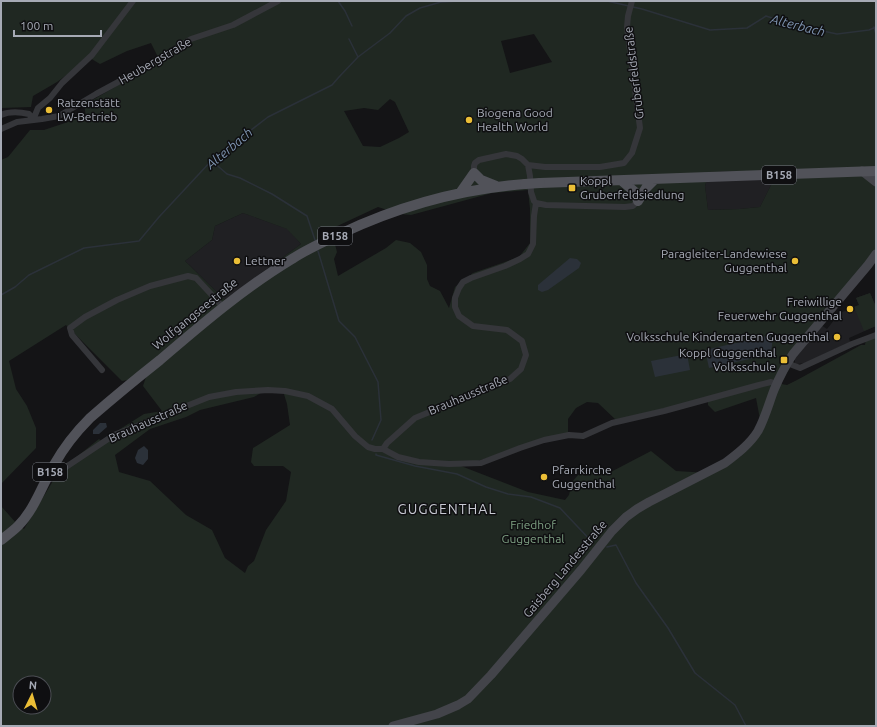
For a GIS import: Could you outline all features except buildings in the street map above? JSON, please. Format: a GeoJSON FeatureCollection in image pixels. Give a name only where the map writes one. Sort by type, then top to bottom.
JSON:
{"type":"FeatureCollection","features":[{"type":"Feature","properties":{"kind":"main road"},"geometry":{"type":"LineString","coordinates":[[862,171],[876,182]]}},
{"type":"Feature","properties":{"kind":"main road","name":"Wolfgangseestraße"},"geometry":{"type":"LineString","coordinates":[[1,540],[18,526],[26,516],[35,503],[54,465],[76,432],[90,418],[223,307],[262,278],[293,258],[356,226],[383,215],[434,199],[498,186],[540,183],[876,171]]}},
{"type":"Feature","properties":{"kind":"main road"},"geometry":{"type":"LineString","coordinates":[[460,193],[474,173],[481,180],[498,186]]}},
{"type":"Feature","properties":{"kind":"main road"},"geometry":{"type":"LineString","coordinates":[[638,200],[646,188],[655,179]]}},
{"type":"Feature","properties":{"kind":"main road"},"geometry":{"type":"LineString","coordinates":[[622,180],[635,192],[638,200]]}},
{"type":"Feature","properties":{"kind":"main road","name":"Gaisberg Landesstraße"},"geometry":{"type":"LineString","coordinates":[[392,726],[437,714],[468,699],[491,675],[582,570],[612,531],[643,505],[725,463],[749,443],[758,431],[787,363],[876,254]]}},
{"type":"Feature","properties":{"kind":"street"},"geometry":{"type":"LineString","coordinates":[[33,120],[38,108],[50,98],[62,83],[92,55],[133,1]]}},
{"type":"Feature","properties":{"kind":"street","name":"Heubergstraße"},"geometry":{"type":"LineString","coordinates":[[1,129],[17,122],[59,116],[146,67],[191,39],[233,24],[278,1]]}},
{"type":"Feature","properties":{"kind":"street","name":"Gruberfeldstraße"},"geometry":{"type":"LineString","coordinates":[[474,173],[475,163],[479,160],[506,154],[517,156],[528,164],[545,167],[600,167],[624,163],[632,153],[640,128],[627,27],[632,1]]}},
{"type":"Feature","properties":{"kind":"street"},"geometry":{"type":"LineString","coordinates":[[1,115],[20,112],[29,114],[33,120]]}},
{"type":"Feature","properties":{"kind":"street"},"geometry":{"type":"LineString","coordinates":[[528,164],[532,192],[536,203],[546,205],[625,207],[633,206],[638,200]]}},
{"type":"Feature","properties":{"kind":"street","name":"Brauhausstraße"},"geometry":{"type":"LineString","coordinates":[[384,449],[387,442],[415,418],[510,379],[521,369],[526,355],[522,340],[507,330],[473,326],[459,316],[455,298],[463,282],[520,260],[528,254],[533,244],[536,203]]}},
{"type":"Feature","properties":{"kind":"street"},"geometry":{"type":"LineString","coordinates":[[102,370],[72,335],[70,328],[85,317],[117,300],[150,286],[188,276],[196,278],[223,307]]}},
{"type":"Feature","properties":{"kind":"street"},"geometry":{"type":"LineString","coordinates":[[787,363],[800,368],[852,344],[876,335]]}},
{"type":"Feature","properties":{"kind":"street","name":"Brauhausstraße"},"geometry":{"type":"LineString","coordinates":[[46,480],[114,435],[208,397],[236,392],[285,390],[308,396],[332,409],[355,436],[368,447],[384,449],[398,457],[419,462],[449,464],[481,463],[544,440],[569,435],[583,436],[612,423],[771,382],[777,384]]}},
{"type":"Feature","properties":{"kind":"shaded area"},"geometry":{"type":"Polygon","coordinates":[[[747,171],[772,183],[760,207],[708,210],[705,186],[709,172],[747,171]]]}},
{"type":"Feature","properties":{"kind":"shaded area"},"geometry":{"type":"Polygon","coordinates":[[[243,213],[288,229],[301,244],[225,300],[185,261],[212,240],[215,226],[243,213]]]}},
{"type":"Feature","properties":{"kind":"shaded area"},"geometry":{"type":"Polygon","coordinates":[[[570,258],[577,259],[581,263],[579,268],[548,290],[542,292],[538,290],[538,285],[570,258]]]}},
{"type":"Feature","properties":{"kind":"shaded area"},"geometry":{"type":"Polygon","coordinates":[[[870,293],[876,307],[876,326],[849,338],[850,342],[805,363],[795,363],[795,358],[821,325],[827,329],[839,314],[841,315],[842,312],[859,305],[856,298],[870,293]]]}},
{"type":"Feature","properties":{"kind":"shaded area"},"geometry":{"type":"Polygon","coordinates":[[[771,335],[772,346],[767,355],[709,368],[705,350],[771,335]]]}},
{"type":"Feature","properties":{"kind":"shaded area"},"geometry":{"type":"Polygon","coordinates":[[[687,354],[690,370],[655,377],[651,361],[687,354]]]}},
{"type":"Feature","properties":{"kind":"shaded area"},"geometry":{"type":"Polygon","coordinates":[[[100,423],[106,423],[107,427],[99,434],[93,434],[93,430],[100,423]]]}},
{"type":"Feature","properties":{"kind":"shaded area"},"geometry":{"type":"Polygon","coordinates":[[[144,446],[148,450],[148,459],[143,465],[137,463],[135,458],[138,450],[144,446]]]}},
{"type":"Feature","properties":{"kind":"green space","name":"Friedhof Guggenthal"},"geometry":{"type":"Polygon","coordinates":[[[1,1],[876,1],[876,256],[795,358],[781,384],[787,385],[861,345],[865,345],[866,338],[876,335],[876,726],[1,726],[1,506],[17,524],[24,529],[59,471],[99,439],[101,441],[144,414],[162,411],[143,386],[146,377],[122,381],[66,325],[9,361],[16,389],[27,406],[36,428],[36,448],[1,484],[1,160],[8,157],[30,130],[44,130],[86,116],[84,105],[160,61],[151,43],[127,51],[100,64],[90,58],[57,82],[33,96],[31,107],[1,108],[1,1]],[[534,34],[501,41],[510,73],[552,62],[534,34]],[[390,99],[378,110],[364,108],[344,111],[363,146],[380,147],[409,132],[395,102],[390,99]],[[747,171],[709,172],[705,186],[708,210],[760,207],[772,183],[747,171]],[[528,190],[492,193],[411,215],[400,214],[378,207],[331,229],[337,252],[334,259],[338,276],[386,248],[396,240],[410,243],[421,252],[427,265],[427,279],[430,286],[440,291],[449,308],[455,287],[473,273],[519,257],[530,243],[530,209],[528,190]],[[243,213],[215,226],[212,240],[185,261],[225,300],[301,244],[287,229],[243,213]],[[264,391],[254,397],[200,410],[186,417],[150,429],[115,455],[119,472],[150,481],[186,515],[212,530],[225,558],[245,573],[248,566],[254,561],[266,530],[286,501],[291,472],[283,466],[254,466],[251,462],[253,448],[290,425],[287,404],[283,391],[264,391]],[[708,398],[616,420],[598,403],[587,402],[576,408],[568,419],[568,433],[461,466],[528,492],[565,500],[569,495],[572,482],[578,475],[589,473],[598,469],[603,470],[605,475],[651,451],[676,471],[709,473],[740,457],[762,430],[756,398],[715,412],[708,405],[708,398]]]}},
{"type":"Feature","properties":{"kind":"green space"},"geometry":{"type":"Polygon","coordinates":[[[870,293],[876,307],[876,326],[864,331],[854,307],[859,305],[856,298],[870,293]]]}},
{"type":"Feature","properties":{"kind":"waterway"},"geometry":{"type":"LineString","coordinates":[[338,1],[345,11],[352,26]]}},
{"type":"Feature","properties":{"kind":"waterway","name":"Alterbach"},"geometry":{"type":"LineString","coordinates":[[1,295],[15,287],[29,275],[84,248],[139,241],[159,217],[212,160],[268,117],[332,85],[358,57],[390,33],[406,16],[420,8],[441,2],[461,1]]}},
{"type":"Feature","properties":{"kind":"waterway","name":"Alterbach"},"geometry":{"type":"LineString","coordinates":[[607,1],[629,6]]}},
{"type":"Feature","properties":{"kind":"waterway","name":"Alterbach"},"geometry":{"type":"LineString","coordinates":[[633,7],[710,30],[747,28],[766,16],[790,24],[837,34],[869,30],[876,27]]}},
{"type":"Feature","properties":{"kind":"waterway","name":"Alterbach"},"geometry":{"type":"LineString","coordinates":[[874,27],[876,34]]}},
{"type":"Feature","properties":{"kind":"waterway"},"geometry":{"type":"LineString","coordinates":[[349,39],[358,57]]}},
{"type":"Feature","properties":{"kind":"waterway"},"geometry":{"type":"LineString","coordinates":[[212,161],[227,174],[240,178],[272,194],[307,216],[315,240]]}},
{"type":"Feature","properties":{"kind":"waterway"},"geometry":{"type":"LineString","coordinates":[[318,251],[339,321],[355,337],[378,382],[381,420],[372,440]]}},
{"type":"Feature","properties":{"kind":"waterway"},"geometry":{"type":"LineString","coordinates":[[376,454],[415,466],[457,474],[486,487],[508,494],[531,497],[560,508],[593,543]]}},
{"type":"Feature","properties":{"kind":"waterway"},"geometry":{"type":"LineString","coordinates":[[607,547],[616,545],[636,583],[668,628],[695,673],[735,705],[746,726]]}},
{"type":"Feature","properties":{"kind":"place","name":"Ratzenstätt LW-Betrieb"},"geometry":{"type":"Point","coordinates":[49,110]}},
{"type":"Feature","properties":{"kind":"place","name":"Biogena Good Health World"},"geometry":{"type":"Point","coordinates":[469,120]}},
{"type":"Feature","properties":{"kind":"place","name":"Koppl Gruberfeldsiedlung"},"geometry":{"type":"Point","coordinates":[572,188]}},
{"type":"Feature","properties":{"kind":"place","name":"Lettner"},"geometry":{"type":"Point","coordinates":[237,261]}},
{"type":"Feature","properties":{"kind":"place","name":"Paragleiter-Landewiese Guggenthal"},"geometry":{"type":"Point","coordinates":[795,261]}},
{"type":"Feature","properties":{"kind":"place","name":"Freiwillige Feuerwehr Guggenthal"},"geometry":{"type":"Point","coordinates":[850,309]}},
{"type":"Feature","properties":{"kind":"place","name":"Volksschule Kindergarten Guggenthal"},"geometry":{"type":"Point","coordinates":[837,337]}},
{"type":"Feature","properties":{"kind":"place","name":"Koppl Guggenthal Volksschule"},"geometry":{"type":"Point","coordinates":[784,360]}},
{"type":"Feature","properties":{"kind":"place","name":"Pfarrkirche Guggenthal"},"geometry":{"type":"Point","coordinates":[544,477]}},
{"type":"Feature","properties":{"kind":"district","name":"GUGGENTHAL"},"geometry":{"type":"Point","coordinates":[447,509]}}]}
